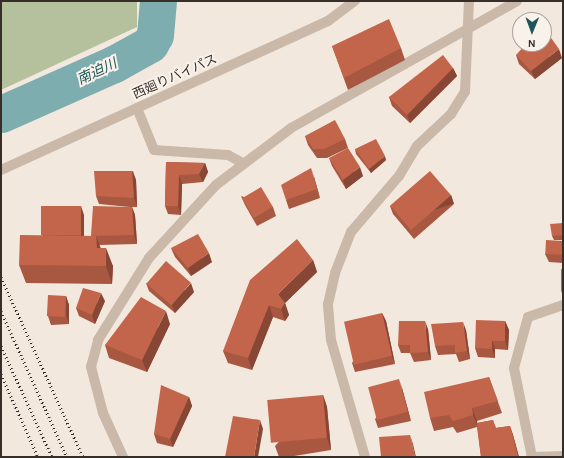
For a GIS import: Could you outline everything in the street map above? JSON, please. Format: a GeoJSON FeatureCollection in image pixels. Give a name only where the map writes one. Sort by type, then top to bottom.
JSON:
{"type":"FeatureCollection","features":[{"type":"Feature","properties":{"kind":"street","name":"西廻りバイパス"},"geometry":{"type":"LineString","coordinates":[[1,170],[328,21],[355,1]]}},
{"type":"Feature","properties":{"kind":"street"},"geometry":{"type":"LineString","coordinates":[[365,457],[331,340],[328,304],[335,273],[351,232],[399,176],[417,146],[451,114],[465,92],[469,1]]}},
{"type":"Feature","properties":{"kind":"street"},"geometry":{"type":"LineString","coordinates":[[123,457],[103,413],[92,367],[98,340],[149,258],[216,185],[291,128],[517,1]]}},
{"type":"Feature","properties":{"kind":"street"},"geometry":{"type":"LineString","coordinates":[[137,108],[154,150],[228,155],[244,164]]}},
{"type":"Feature","properties":{"kind":"street"},"geometry":{"type":"LineString","coordinates":[[563,305],[528,317],[514,368],[532,457],[563,456]]}},
{"type":"Feature","properties":{"kind":"green space"},"geometry":{"type":"Polygon","coordinates":[[[1,1],[137,1],[137,27],[1,90],[1,1]]]}},
{"type":"Feature","properties":{"kind":"building"},"geometry":{"type":"Polygon","coordinates":[[[389,19],[401,48],[344,78],[332,46],[389,19]]]}},
{"type":"Feature","properties":{"kind":"building"},"geometry":{"type":"Polygon","coordinates":[[[552,39],[559,49],[531,71],[516,55],[519,52],[552,52],[552,39]]]}},
{"type":"Feature","properties":{"kind":"building"},"geometry":{"type":"Polygon","coordinates":[[[443,55],[453,68],[407,115],[389,97],[443,55]]]}},
{"type":"Feature","properties":{"kind":"building"},"geometry":{"type":"Polygon","coordinates":[[[335,120],[345,139],[324,149],[313,149],[305,136],[335,120]]]}},
{"type":"Feature","properties":{"kind":"building"},"geometry":{"type":"Polygon","coordinates":[[[376,139],[385,156],[369,169],[355,149],[376,139]]]}},
{"type":"Feature","properties":{"kind":"building"},"geometry":{"type":"Polygon","coordinates":[[[348,148],[360,167],[343,180],[329,158],[348,148]]]}},
{"type":"Feature","properties":{"kind":"building"},"geometry":{"type":"Polygon","coordinates":[[[166,162],[205,163],[199,174],[179,175],[178,206],[165,206],[166,162]]]}},
{"type":"Feature","properties":{"kind":"building"},"geometry":{"type":"Polygon","coordinates":[[[311,168],[317,189],[286,200],[281,185],[311,168]]]}},
{"type":"Feature","properties":{"kind":"building"},"geometry":{"type":"Polygon","coordinates":[[[94,171],[132,171],[134,198],[96,196],[94,171]]]}},
{"type":"Feature","properties":{"kind":"building"},"geometry":{"type":"Polygon","coordinates":[[[430,171],[451,195],[411,230],[390,206],[430,171]]]}},
{"type":"Feature","properties":{"kind":"building"},"geometry":{"type":"Polygon","coordinates":[[[261,187],[273,207],[254,218],[242,198],[261,187]]]}},
{"type":"Feature","properties":{"kind":"building"},"geometry":{"type":"Polygon","coordinates":[[[41,206],[81,206],[81,235],[41,235],[41,206]]]}},
{"type":"Feature","properties":{"kind":"building"},"geometry":{"type":"Polygon","coordinates":[[[93,206],[132,207],[134,235],[91,236],[93,206]]]}},
{"type":"Feature","properties":{"kind":"building"},"geometry":{"type":"Polygon","coordinates":[[[563,223],[563,235],[552,236],[550,224],[563,223]]]}},
{"type":"Feature","properties":{"kind":"building"},"geometry":{"type":"Polygon","coordinates":[[[198,234],[209,253],[188,268],[171,248],[198,234]]]}},
{"type":"Feature","properties":{"kind":"building"},"geometry":{"type":"Polygon","coordinates":[[[20,235],[96,236],[97,248],[106,248],[106,266],[19,265],[20,235]]]}},
{"type":"Feature","properties":{"kind":"building"},"geometry":{"type":"Polygon","coordinates":[[[297,239],[313,260],[278,294],[285,303],[281,309],[269,305],[248,358],[223,351],[250,280],[297,239]]]}},
{"type":"Feature","properties":{"kind":"building"},"geometry":{"type":"Polygon","coordinates":[[[546,240],[563,241],[562,255],[545,254],[546,240]]]}},
{"type":"Feature","properties":{"kind":"building"},"geometry":{"type":"Polygon","coordinates":[[[166,261],[191,283],[171,305],[146,284],[166,261]]]}},
{"type":"Feature","properties":{"kind":"building"},"geometry":{"type":"Polygon","coordinates":[[[561,269],[563,269],[563,290],[561,290],[561,269]]]}},
{"type":"Feature","properties":{"kind":"building"},"geometry":{"type":"Polygon","coordinates":[[[83,288],[101,293],[92,315],[76,308],[83,288]]]}},
{"type":"Feature","properties":{"kind":"building"},"geometry":{"type":"Polygon","coordinates":[[[48,295],[66,296],[65,317],[47,316],[48,295]]]}},
{"type":"Feature","properties":{"kind":"building"},"geometry":{"type":"Polygon","coordinates":[[[141,297],[166,311],[142,360],[105,345],[141,297]]]}},
{"type":"Feature","properties":{"kind":"building"},"geometry":{"type":"Polygon","coordinates":[[[382,313],[392,356],[354,365],[344,322],[382,313]]]}},
{"type":"Feature","properties":{"kind":"building"},"geometry":{"type":"Polygon","coordinates":[[[476,320],[505,321],[505,341],[492,341],[492,349],[475,348],[476,320]]]}},
{"type":"Feature","properties":{"kind":"building"},"geometry":{"type":"Polygon","coordinates":[[[399,321],[425,321],[428,352],[410,353],[410,345],[398,345],[399,321]]]}},
{"type":"Feature","properties":{"kind":"building"},"geometry":{"type":"Polygon","coordinates":[[[463,322],[467,351],[455,353],[455,345],[435,346],[431,324],[463,322]]]}},
{"type":"Feature","properties":{"kind":"building"},"geometry":{"type":"Polygon","coordinates":[[[489,377],[498,401],[472,408],[473,415],[453,421],[449,415],[430,418],[424,392],[489,377]]]}},
{"type":"Feature","properties":{"kind":"building"},"geometry":{"type":"Polygon","coordinates":[[[399,379],[408,412],[377,420],[368,387],[399,379]]]}},
{"type":"Feature","properties":{"kind":"building"},"geometry":{"type":"Polygon","coordinates":[[[161,385],[189,397],[170,439],[154,434],[161,385]]]}},
{"type":"Feature","properties":{"kind":"building"},"geometry":{"type":"Polygon","coordinates":[[[323,395],[327,438],[271,443],[267,400],[323,395]]]}},
{"type":"Feature","properties":{"kind":"building"},"geometry":{"type":"Polygon","coordinates":[[[233,416],[260,420],[254,457],[225,457],[233,416]]]}},
{"type":"Feature","properties":{"kind":"building"},"geometry":{"type":"Polygon","coordinates":[[[493,420],[495,428],[510,426],[518,456],[481,457],[477,423],[493,420]]]}},
{"type":"Feature","properties":{"kind":"building"},"geometry":{"type":"Polygon","coordinates":[[[410,435],[415,457],[381,457],[379,437],[410,435]]]}},
{"type":"Feature","properties":{"kind":"waterway","name":"南迫川"},"geometry":{"type":"LineString","coordinates":[[1,114],[114,64],[150,44],[155,35],[158,1]]}},
{"type":"Feature","properties":{"kind":"railway"},"geometry":{"type":"LineString","coordinates":[[1,277],[83,457]]}},
{"type":"Feature","properties":{"kind":"railway"},"geometry":{"type":"LineString","coordinates":[[1,311],[67,457]]}},
{"type":"Feature","properties":{"kind":"railway"},"geometry":{"type":"LineString","coordinates":[[1,346],[52,457]]}},
{"type":"Feature","properties":{"kind":"railway"},"geometry":{"type":"LineString","coordinates":[[1,374],[38,457]]}}]}
